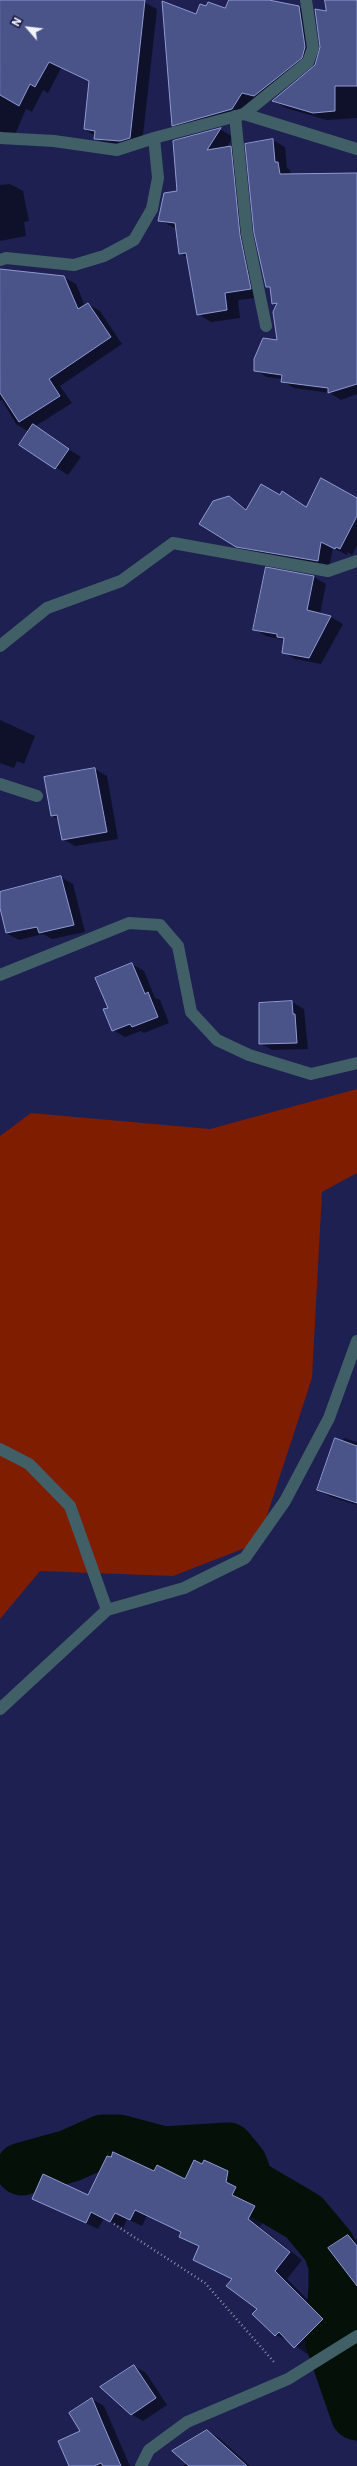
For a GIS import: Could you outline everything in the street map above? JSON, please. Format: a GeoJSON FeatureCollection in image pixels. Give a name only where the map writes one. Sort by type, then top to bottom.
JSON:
{"type":"FeatureCollection","features":[{"type":"Feature","properties":{"kind":"street"},"geometry":{"type":"LineString","coordinates":[[0,138],[54,141],[117,150],[154,138],[239,115],[308,62],[313,48],[306,0]]}},
{"type":"Feature","properties":{"kind":"street"},"geometry":{"type":"LineString","coordinates":[[239,115],[357,149]]}},
{"type":"Feature","properties":{"kind":"street"},"geometry":{"type":"LineString","coordinates":[[239,115],[247,234],[266,326]]}},
{"type":"Feature","properties":{"kind":"street"},"geometry":{"type":"LineString","coordinates":[[0,260],[6,258],[74,265],[104,256],[134,240],[152,209],[158,178],[154,138]]}},
{"type":"Feature","properties":{"kind":"street"},"geometry":{"type":"LineString","coordinates":[[0,646],[47,608],[121,581],[173,543],[328,571],[357,561]]}},
{"type":"Feature","properties":{"kind":"street"},"geometry":{"type":"LineString","coordinates":[[0,784],[37,796]]}},
{"type":"Feature","properties":{"kind":"street"},"geometry":{"type":"LineString","coordinates":[[0,975],[129,923],[160,925],[178,946],[191,1012],[217,1040],[248,1055],[311,1074],[357,1063]]}},
{"type":"Feature","properties":{"kind":"street"},"geometry":{"type":"LineString","coordinates":[[0,1709],[107,1610],[184,1588],[245,1558],[285,1502],[326,1425],[357,1341]]}},
{"type":"Feature","properties":{"kind":"street"},"geometry":{"type":"LineString","coordinates":[[0,1449],[29,1464],[70,1506],[107,1610]]}},
{"type":"Feature","properties":{"kind":"street"},"geometry":{"type":"LineString","coordinates":[[141,2466],[149,2450],[188,2422],[288,2379],[353,2339]]}},
{"type":"Feature","properties":{"kind":"path"},"geometry":{"type":"LineString","coordinates":[[114,2224],[205,2283],[288,2379]]}},
{"type":"Feature","properties":{"kind":"shaded area"},"geometry":{"type":"Polygon","coordinates":[[[357,1089],[357,1173],[322,1192],[312,1378],[258,1543],[173,1576],[40,1571],[0,1619],[0,1136],[31,1113],[210,1129],[357,1089]]]}},
{"type":"Feature","properties":{"kind":"building"},"geometry":{"type":"Polygon","coordinates":[[[0,0],[145,0],[130,138],[120,141],[94,139],[95,131],[84,129],[89,81],[49,62],[35,87],[30,84],[19,106],[0,95],[0,0]]]}},
{"type":"Feature","properties":{"kind":"building"},"geometry":{"type":"Polygon","coordinates":[[[229,0],[269,0],[299,6],[305,47],[302,58],[254,96],[242,93],[232,109],[172,126],[162,1],[196,14],[200,4],[206,6],[208,2],[225,8],[229,0]]]}},
{"type":"Feature","properties":{"kind":"building"},"geometry":{"type":"Polygon","coordinates":[[[325,0],[357,0],[357,86],[335,86],[335,111],[313,113],[272,101],[315,65],[320,47],[315,9],[326,11],[325,0]]]}},
{"type":"Feature","properties":{"kind":"building"},"geometry":{"type":"Polygon","coordinates":[[[221,128],[207,150],[231,146],[240,235],[251,289],[225,293],[227,310],[197,315],[186,253],[179,254],[175,223],[158,221],[164,193],[177,191],[173,141],[221,128]]]}},
{"type":"Feature","properties":{"kind":"building"},"geometry":{"type":"Polygon","coordinates":[[[273,139],[275,162],[278,162],[280,174],[357,173],[357,384],[328,393],[328,388],[281,382],[282,375],[254,371],[254,359],[263,338],[277,340],[273,312],[277,303],[272,304],[270,287],[266,287],[254,233],[245,144],[273,139]]]}},
{"type":"Feature","properties":{"kind":"building"},"geometry":{"type":"Polygon","coordinates":[[[0,269],[64,276],[78,309],[88,303],[111,337],[49,379],[60,396],[19,422],[0,393],[0,269]]]}},
{"type":"Feature","properties":{"kind":"building"},"geometry":{"type":"Polygon","coordinates":[[[33,424],[69,449],[55,469],[19,445],[33,424]]]}},
{"type":"Feature","properties":{"kind":"building"},"geometry":{"type":"Polygon","coordinates":[[[321,478],[357,498],[357,516],[340,549],[336,547],[335,549],[321,542],[318,561],[236,547],[199,524],[213,501],[229,496],[246,510],[261,484],[280,495],[282,491],[306,507],[321,478]]]}},
{"type":"Feature","properties":{"kind":"building"},"geometry":{"type":"Polygon","coordinates":[[[266,567],[314,576],[307,610],[331,616],[309,658],[282,653],[284,638],[277,637],[277,634],[253,630],[266,567]]]}},
{"type":"Feature","properties":{"kind":"building"},"geometry":{"type":"Polygon","coordinates":[[[95,768],[107,832],[62,840],[57,815],[51,816],[44,777],[95,768]]]}},
{"type":"Feature","properties":{"kind":"building"},"geometry":{"type":"Polygon","coordinates":[[[61,876],[74,925],[39,933],[37,927],[6,933],[0,908],[0,892],[61,876]]]}},
{"type":"Feature","properties":{"kind":"building"},"geometry":{"type":"Polygon","coordinates":[[[132,963],[145,994],[148,992],[158,1017],[132,1027],[130,1024],[112,1031],[103,1009],[108,1008],[95,978],[132,963]]]}},
{"type":"Feature","properties":{"kind":"building"},"geometry":{"type":"Polygon","coordinates":[[[292,1001],[293,1014],[295,1014],[297,1043],[259,1044],[259,1003],[292,1001]]]}},
{"type":"Feature","properties":{"kind":"building"},"geometry":{"type":"Polygon","coordinates":[[[335,1438],[357,1446],[357,1503],[317,1490],[335,1438]]]}},
{"type":"Feature","properties":{"kind":"building"},"geometry":{"type":"Polygon","coordinates":[[[113,2152],[154,2171],[157,2165],[185,2179],[194,2160],[202,2164],[204,2160],[228,2171],[226,2182],[236,2187],[232,2195],[255,2206],[248,2219],[290,2252],[275,2271],[323,2319],[294,2348],[279,2332],[275,2336],[252,2314],[257,2309],[226,2286],[232,2279],[193,2260],[199,2246],[179,2237],[181,2232],[135,2210],[130,2220],[115,2213],[110,2222],[91,2212],[86,2223],[32,2199],[43,2174],[88,2195],[107,2156],[111,2157],[113,2152]]]}},
{"type":"Feature","properties":{"kind":"building"},"geometry":{"type":"Polygon","coordinates":[[[348,2235],[357,2246],[357,2286],[328,2248],[348,2235]]]}},
{"type":"Feature","properties":{"kind":"building"},"geometry":{"type":"Polygon","coordinates":[[[134,2365],[156,2398],[131,2415],[100,2387],[134,2365]]]}},
{"type":"Feature","properties":{"kind":"building"},"geometry":{"type":"Polygon","coordinates":[[[92,2398],[121,2466],[103,2466],[101,2463],[94,2466],[69,2466],[58,2441],[80,2431],[69,2413],[92,2398]]]}},
{"type":"Feature","properties":{"kind":"building"},"geometry":{"type":"Polygon","coordinates":[[[207,2430],[247,2466],[189,2466],[172,2451],[207,2430]]]}},
{"type":"Feature","properties":{"kind":"waterway"},"geometry":{"type":"LineString","coordinates":[[22,2169],[69,2156],[103,2141],[119,2141],[164,2153],[228,2149],[241,2165],[248,2184],[304,2217],[329,2247],[335,2265],[335,2289],[331,2339],[357,2414]]}}]}
